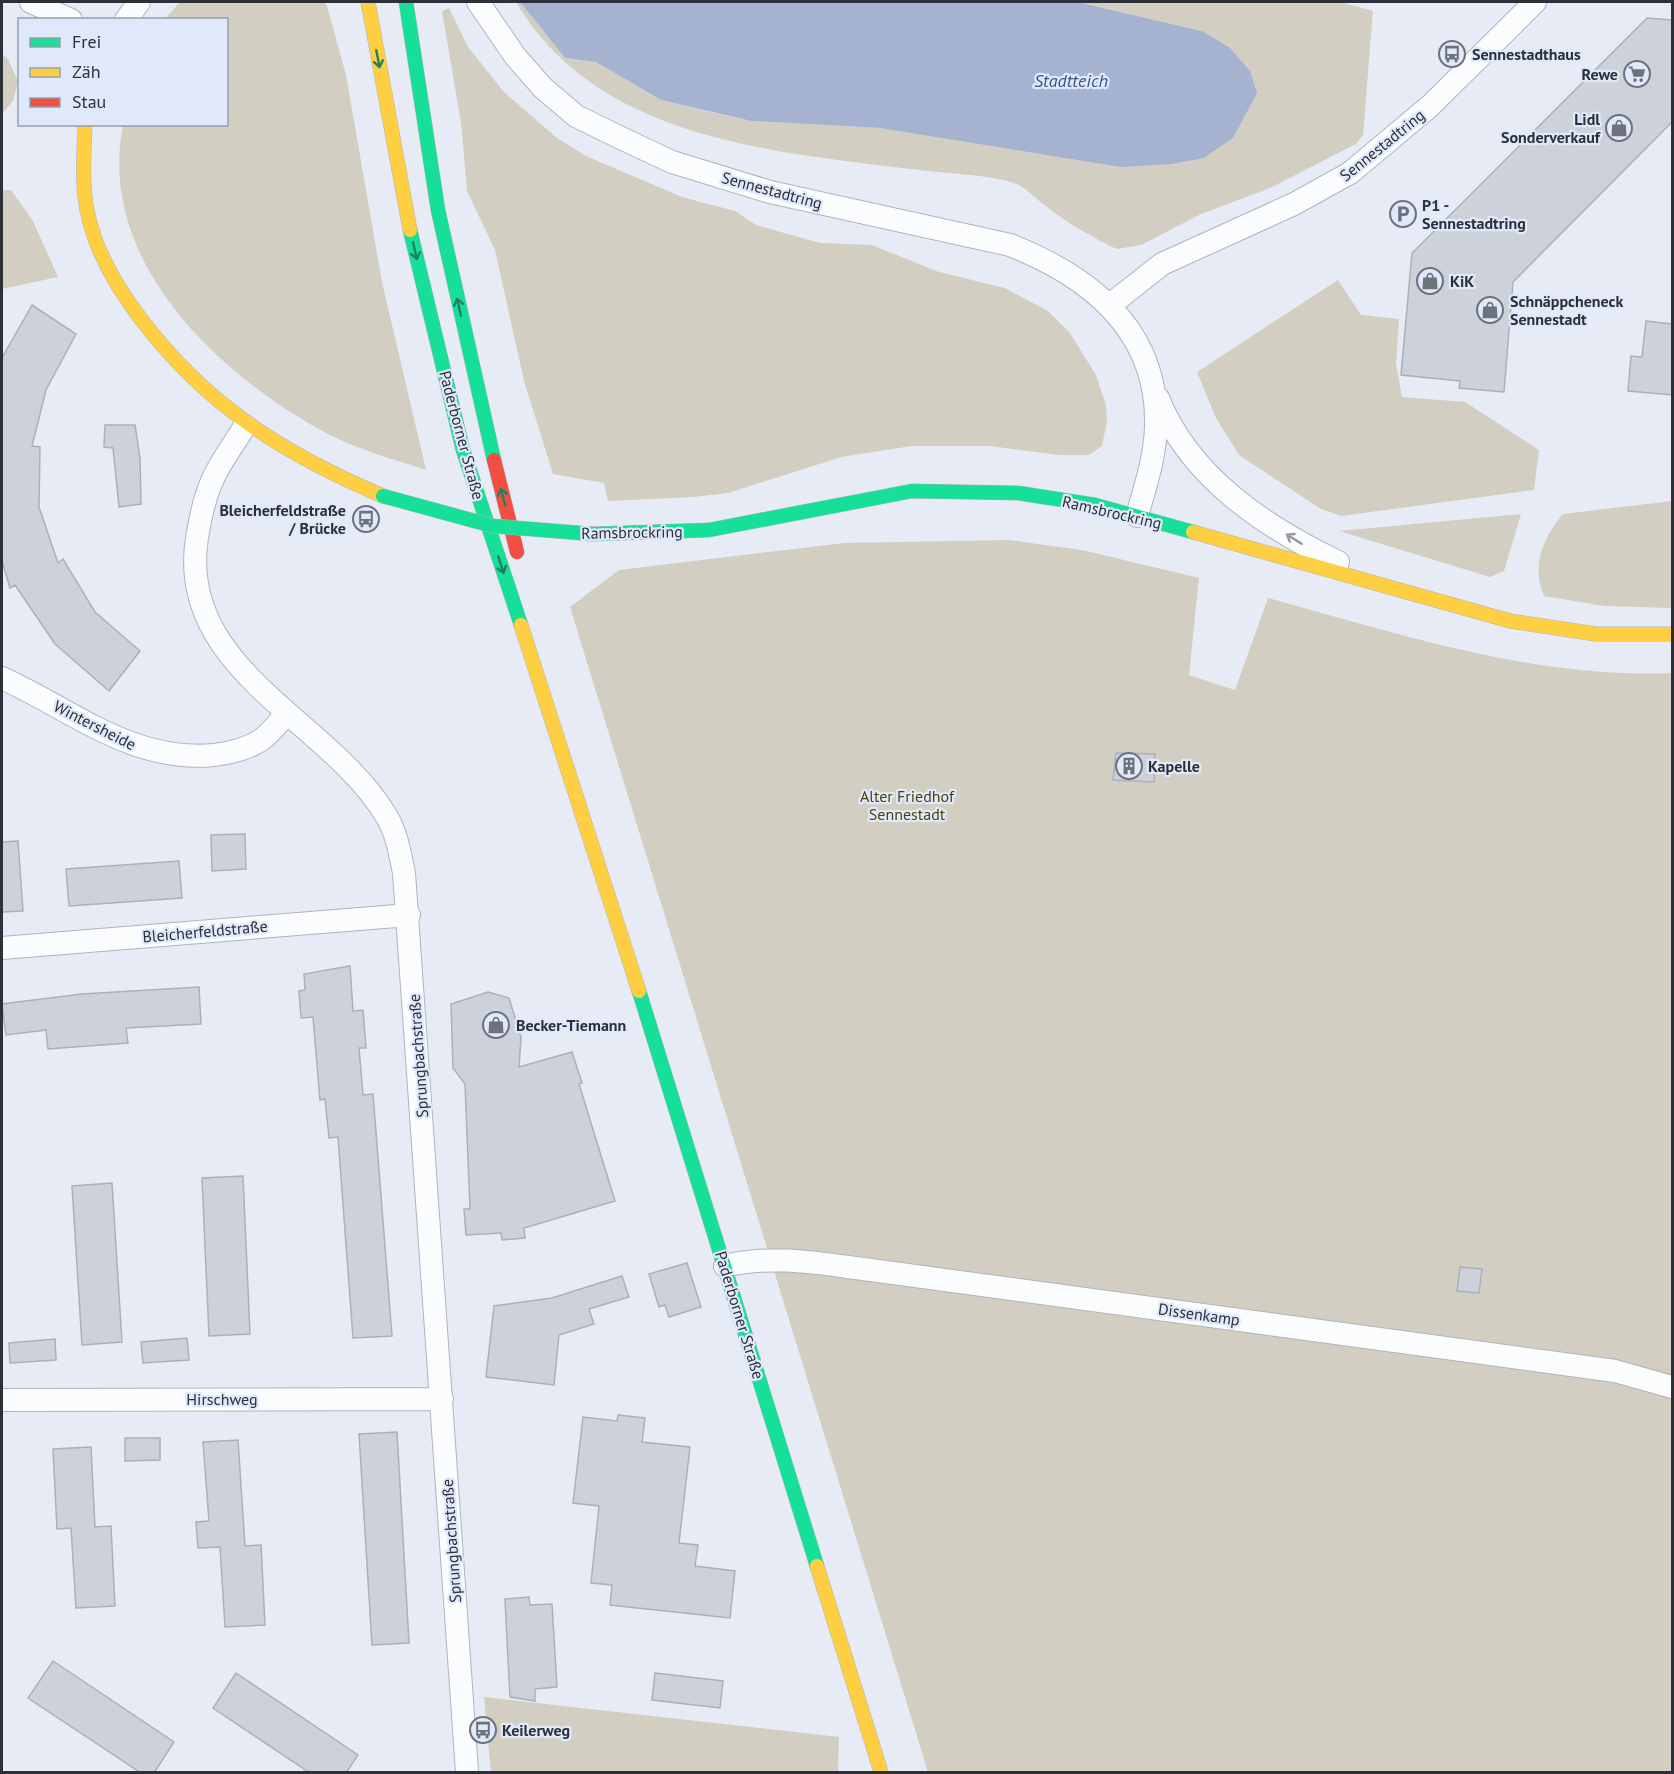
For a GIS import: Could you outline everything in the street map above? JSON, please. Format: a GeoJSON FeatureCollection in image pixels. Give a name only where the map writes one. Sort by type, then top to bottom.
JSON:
{"type":"FeatureCollection","features":[{"type":"Feature","properties":{"kind":"main road","name":"Paderborner Straße"},"geometry":{"type":"LineString","coordinates":[[368,2],[411,234],[463,450],[598,858],[881,1773]]}},
{"type":"Feature","properties":{"kind":"main road","name":"Paderborner Straße"},"geometry":{"type":"LineString","coordinates":[[406,2],[443,237],[493,462],[520,564]]}},
{"type":"Feature","properties":{"kind":"main road","name":"Ramsbrockring"},"geometry":{"type":"LineString","coordinates":[[85,126],[83,156],[86,206],[92,230],[121,291],[159,346],[201,389],[245,426],[314,466],[383,496],[493,526],[593,534],[709,530],[912,491],[1018,494],[1095,505],[1510,621],[1596,634],[1672,634]]}},
{"type":"Feature","properties":{"kind":"main road","name":"Paderborner Straße"},"geometry":{"type":"LineString","coordinates":[[538,632],[598,858]]}},
{"type":"Feature","properties":{"kind":"street"},"geometry":{"type":"LineString","coordinates":[[31,2],[67,18]]}},
{"type":"Feature","properties":{"kind":"street"},"geometry":{"type":"LineString","coordinates":[[127,18],[139,2]]}},
{"type":"Feature","properties":{"kind":"street","name":"Sennestadtring"},"geometry":{"type":"LineString","coordinates":[[478,2],[515,56],[543,88],[576,116],[672,162],[770,192],[1010,245],[1040,257],[1077,277],[1110,305],[1136,341],[1150,377],[1156,407],[1156,429],[1153,455],[1137,516]]}},
{"type":"Feature","properties":{"kind":"street","name":"Sennestadtring"},"geometry":{"type":"LineString","coordinates":[[1110,305],[1162,264],[1294,204],[1350,173],[1430,106],[1535,2]]}},
{"type":"Feature","properties":{"kind":"street","name":"Ramsbrockring"},"geometry":{"type":"LineString","coordinates":[[1150,377],[1164,413],[1184,446],[1204,471],[1253,513],[1314,551],[1384,585]]}},
{"type":"Feature","properties":{"kind":"street","name":"Sprungbachstraße"},"geometry":{"type":"LineString","coordinates":[[245,426],[212,479],[206,496],[194,556],[194,578],[200,602],[215,634],[227,652],[286,713],[347,764],[387,818],[399,849],[409,915],[467,1773]]}},
{"type":"Feature","properties":{"kind":"street","name":"Wintersheide"},"geometry":{"type":"LineString","coordinates":[[2,678],[125,742],[169,755],[228,753],[250,747],[264,738],[286,713]]}},
{"type":"Feature","properties":{"kind":"street","name":"Bleicherfeldstraße"},"geometry":{"type":"LineString","coordinates":[[2,948],[409,915]]}},
{"type":"Feature","properties":{"kind":"street","name":"Dissenkamp"},"geometry":{"type":"LineString","coordinates":[[725,1266],[751,1260],[799,1261],[871,1270],[1615,1371],[1672,1387]]}},
{"type":"Feature","properties":{"kind":"street","name":"Hirschweg"},"geometry":{"type":"LineString","coordinates":[[2,1400],[442,1399]]}},
{"type":"Feature","properties":{"kind":"green space"},"geometry":{"type":"Polygon","coordinates":[[[180,2],[324,2],[327,6],[346,75],[382,282],[426,470],[364,450],[328,434],[246,380],[208,346],[174,308],[147,267],[128,222],[120,175],[123,126],[228,126],[228,18],[166,18],[180,2]]]}},
{"type":"Feature","properties":{"kind":"green space"},"geometry":{"type":"Polygon","coordinates":[[[516,2],[520,2],[565,58],[596,62],[661,100],[751,121],[880,128],[1202,31],[1077,2],[1340,2],[1373,11],[1363,135],[1356,144],[1270,188],[1201,214],[1141,245],[1117,249],[1071,224],[1027,190],[1014,183],[980,176],[807,156],[750,146],[695,131],[642,111],[593,84],[551,48],[516,2]]]}},
{"type":"Feature","properties":{"kind":"green space"},"geometry":{"type":"Polygon","coordinates":[[[449,8],[468,47],[504,92],[557,138],[586,156],[682,197],[735,211],[756,225],[820,243],[872,245],[939,272],[1005,288],[1048,311],[1070,333],[1096,375],[1106,405],[1107,421],[1102,446],[1089,455],[1059,455],[990,446],[912,446],[841,457],[728,493],[694,497],[608,501],[604,483],[553,474],[524,381],[495,250],[467,191],[461,123],[442,11],[449,8]]]}},
{"type":"Feature","properties":{"kind":"green space"},"geometry":{"type":"Polygon","coordinates":[[[2,54],[8,59],[18,81],[13,101],[2,114],[2,54]]]}},
{"type":"Feature","properties":{"kind":"green space"},"geometry":{"type":"Polygon","coordinates":[[[2,190],[11,190],[33,221],[58,277],[2,289],[2,190]]]}},
{"type":"Feature","properties":{"kind":"green space"},"geometry":{"type":"Polygon","coordinates":[[[1338,280],[1361,315],[1399,319],[1396,363],[1402,397],[1465,402],[1539,450],[1534,490],[1341,516],[1321,509],[1239,455],[1216,418],[1197,372],[1338,280]]]}},
{"type":"Feature","properties":{"kind":"green space"},"geometry":{"type":"Polygon","coordinates":[[[1672,501],[1672,608],[1604,606],[1544,596],[1539,573],[1541,552],[1563,514],[1672,501]]]}},
{"type":"Feature","properties":{"kind":"green space"},"geometry":{"type":"Polygon","coordinates":[[[1521,514],[1504,571],[1490,577],[1339,531],[1521,514]]]}},
{"type":"Feature","properties":{"kind":"green space","name":"Alter Friedhof Sennestadt"},"geometry":{"type":"Polygon","coordinates":[[[1008,540],[1082,550],[1199,578],[1189,675],[1235,690],[1268,598],[1417,639],[1519,661],[1570,669],[1621,673],[1672,673],[1672,1772],[928,1772],[570,607],[619,570],[844,543],[1008,540]]]}},
{"type":"Feature","properties":{"kind":"green space"},"geometry":{"type":"Polygon","coordinates":[[[484,1697],[839,1737],[838,1772],[491,1772],[484,1697]]]}},
{"type":"Feature","properties":{"kind":"water","name":"Stadtteich"},"geometry":{"type":"Polygon","coordinates":[[[520,2],[1077,2],[1202,31],[1230,48],[1250,71],[1257,93],[1233,138],[1204,158],[1171,164],[1121,167],[880,128],[751,121],[661,100],[596,62],[565,58],[520,2]]]}},
{"type":"Feature","properties":{"kind":"building"},"geometry":{"type":"Polygon","coordinates":[[[1647,18],[1672,20],[1672,122],[1513,282],[1504,392],[1459,388],[1460,381],[1401,375],[1412,253],[1647,18]]]}},
{"type":"Feature","properties":{"kind":"building"},"geometry":{"type":"Polygon","coordinates":[[[32,305],[76,334],[46,390],[32,446],[40,447],[39,507],[58,563],[63,559],[95,612],[140,651],[109,691],[55,644],[15,585],[10,588],[2,561],[2,358],[32,305]]]}},
{"type":"Feature","properties":{"kind":"building"},"geometry":{"type":"Polygon","coordinates":[[[1646,321],[1672,324],[1672,395],[1628,391],[1631,356],[1642,357],[1646,321]]]}},
{"type":"Feature","properties":{"kind":"building"},"geometry":{"type":"Polygon","coordinates":[[[105,425],[135,425],[140,458],[141,504],[119,507],[113,448],[104,447],[105,425]]]}},
{"type":"Feature","properties":{"kind":"building","name":"Kapelle"},"geometry":{"type":"Polygon","coordinates":[[[1116,753],[1155,754],[1154,782],[1113,780],[1116,753]]]}},
{"type":"Feature","properties":{"kind":"building"},"geometry":{"type":"Polygon","coordinates":[[[245,834],[246,869],[212,871],[211,835],[245,834]]]}},
{"type":"Feature","properties":{"kind":"building"},"geometry":{"type":"Polygon","coordinates":[[[18,841],[23,911],[2,912],[2,842],[18,841]]]}},
{"type":"Feature","properties":{"kind":"building"},"geometry":{"type":"Polygon","coordinates":[[[179,861],[182,898],[69,906],[66,869],[179,861]]]}},
{"type":"Feature","properties":{"kind":"building"},"geometry":{"type":"Polygon","coordinates":[[[350,966],[353,1011],[363,1010],[366,1048],[359,1048],[363,1095],[373,1094],[392,1336],[353,1338],[338,1137],[329,1138],[325,1099],[320,1100],[313,1017],[301,1018],[299,991],[305,990],[304,974],[350,966]]]}},
{"type":"Feature","properties":{"kind":"building"},"geometry":{"type":"Polygon","coordinates":[[[199,987],[201,1024],[126,1028],[128,1043],[48,1049],[46,1030],[6,1035],[2,1004],[82,994],[199,987]]]}},
{"type":"Feature","properties":{"kind":"building"},"geometry":{"type":"Polygon","coordinates":[[[488,992],[509,998],[521,1037],[519,1067],[572,1052],[582,1083],[579,1084],[615,1201],[524,1228],[525,1238],[502,1240],[501,1233],[466,1235],[464,1209],[470,1209],[465,1084],[453,1068],[451,1004],[488,992]]]}},
{"type":"Feature","properties":{"kind":"building"},"geometry":{"type":"Polygon","coordinates":[[[243,1176],[250,1334],[209,1336],[202,1178],[243,1176]]]}},
{"type":"Feature","properties":{"kind":"building"},"geometry":{"type":"Polygon","coordinates":[[[112,1183],[122,1342],[82,1345],[72,1186],[112,1183]]]}},
{"type":"Feature","properties":{"kind":"building"},"geometry":{"type":"Polygon","coordinates":[[[687,1263],[701,1307],[669,1317],[665,1305],[659,1307],[649,1274],[687,1263]]]}},
{"type":"Feature","properties":{"kind":"building"},"geometry":{"type":"Polygon","coordinates":[[[1460,1267],[1482,1269],[1479,1293],[1457,1291],[1460,1267]]]}},
{"type":"Feature","properties":{"kind":"building"},"geometry":{"type":"Polygon","coordinates":[[[622,1276],[629,1297],[589,1309],[594,1324],[559,1335],[554,1385],[486,1377],[494,1306],[552,1298],[622,1276]]]}},
{"type":"Feature","properties":{"kind":"building"},"geometry":{"type":"Polygon","coordinates":[[[187,1338],[189,1360],[143,1363],[141,1342],[187,1338]]]}},
{"type":"Feature","properties":{"kind":"building"},"geometry":{"type":"Polygon","coordinates":[[[55,1339],[56,1360],[10,1363],[9,1343],[55,1339]]]}},
{"type":"Feature","properties":{"kind":"building"},"geometry":{"type":"Polygon","coordinates":[[[618,1415],[645,1418],[642,1442],[690,1447],[679,1543],[698,1545],[695,1566],[735,1571],[730,1618],[610,1605],[612,1585],[591,1583],[599,1506],[573,1503],[583,1417],[617,1421],[618,1415]]]}},
{"type":"Feature","properties":{"kind":"building"},"geometry":{"type":"Polygon","coordinates":[[[397,1432],[409,1643],[372,1645],[359,1434],[397,1432]]]}},
{"type":"Feature","properties":{"kind":"building"},"geometry":{"type":"Polygon","coordinates":[[[125,1438],[160,1438],[160,1460],[125,1461],[125,1438]]]}},
{"type":"Feature","properties":{"kind":"building"},"geometry":{"type":"Polygon","coordinates":[[[238,1440],[245,1546],[261,1545],[265,1625],[225,1627],[220,1547],[198,1548],[196,1522],[209,1521],[203,1442],[238,1440]]]}},
{"type":"Feature","properties":{"kind":"building"},"geometry":{"type":"Polygon","coordinates":[[[91,1447],[95,1527],[111,1526],[115,1606],[76,1608],[71,1528],[57,1529],[53,1449],[91,1447]]]}},
{"type":"Feature","properties":{"kind":"building"},"geometry":{"type":"Polygon","coordinates":[[[529,1597],[530,1605],[552,1604],[557,1687],[535,1689],[535,1701],[510,1697],[505,1599],[529,1597]]]}},
{"type":"Feature","properties":{"kind":"building"},"geometry":{"type":"Polygon","coordinates":[[[53,1661],[174,1742],[154,1773],[141,1773],[28,1698],[53,1661]]]}},
{"type":"Feature","properties":{"kind":"building"},"geometry":{"type":"Polygon","coordinates":[[[236,1673],[358,1755],[346,1773],[310,1773],[213,1708],[236,1673]]]}},
{"type":"Feature","properties":{"kind":"building"},"geometry":{"type":"Polygon","coordinates":[[[655,1673],[723,1681],[720,1708],[652,1700],[655,1673]]]}},
{"type":"Feature","properties":{"kind":"traffic: fast"},"geometry":{"type":"LineString","coordinates":[[406,2],[438,210],[494,460]]}},
{"type":"Feature","properties":{"kind":"traffic: fast"},"geometry":{"type":"LineString","coordinates":[[410,230],[463,450],[521,625]]}},
{"type":"Feature","properties":{"kind":"traffic: fast"},"geometry":{"type":"LineString","coordinates":[[593,534],[709,530],[912,491],[1018,493],[1095,505],[1193,532]]}},
{"type":"Feature","properties":{"kind":"traffic: fast"},"geometry":{"type":"LineString","coordinates":[[383,496],[493,526],[593,534]]}},
{"type":"Feature","properties":{"kind":"traffic: fast"},"geometry":{"type":"LineString","coordinates":[[639,991],[817,1566]]}},
{"type":"Feature","properties":{"kind":"traffic: slow"},"geometry":{"type":"LineString","coordinates":[[368,2],[410,230]]}},
{"type":"Feature","properties":{"kind":"traffic: slow"},"geometry":{"type":"LineString","coordinates":[[85,126],[84,184],[86,207],[93,233],[110,272],[141,319],[166,350],[193,377],[220,402],[250,424],[313,463],[383,496]]}},
{"type":"Feature","properties":{"kind":"traffic: slow"},"geometry":{"type":"LineString","coordinates":[[1193,532],[1510,621],[1596,634],[1672,634]]}},
{"type":"Feature","properties":{"kind":"traffic: slow"},"geometry":{"type":"LineString","coordinates":[[521,625],[639,991]]}},
{"type":"Feature","properties":{"kind":"traffic: slow"},"geometry":{"type":"LineString","coordinates":[[817,1566],[881,1772]]}},
{"type":"Feature","properties":{"kind":"traffic: jam"},"geometry":{"type":"LineString","coordinates":[[494,460],[517,552]]}},
{"type":"Feature","properties":{"kind":"place","name":"Sennestadthaus"},"geometry":{"type":"Point","coordinates":[1452,54]}},
{"type":"Feature","properties":{"kind":"place","name":"Rewe"},"geometry":{"type":"Point","coordinates":[1637,74]}},
{"type":"Feature","properties":{"kind":"place","name":"Lidl Sonderverkauf"},"geometry":{"type":"Point","coordinates":[1619,128]}},
{"type":"Feature","properties":{"kind":"place","name":"P1 - Sennestadtring"},"geometry":{"type":"Point","coordinates":[1403,214]}},
{"type":"Feature","properties":{"kind":"place","name":"KiK"},"geometry":{"type":"Point","coordinates":[1430,281]}},
{"type":"Feature","properties":{"kind":"place","name":"Schnäppcheneck Sennestadt"},"geometry":{"type":"Point","coordinates":[1490,310]}},
{"type":"Feature","properties":{"kind":"place","name":"Bleicherfeldstraße / Brücke"},"geometry":{"type":"Point","coordinates":[366,519]}},
{"type":"Feature","properties":{"kind":"place","name":"Kapelle"},"geometry":{"type":"Point","coordinates":[1129,766]}},
{"type":"Feature","properties":{"kind":"place","name":"Becker-Tiemann"},"geometry":{"type":"Point","coordinates":[496,1025]}},
{"type":"Feature","properties":{"kind":"place","name":"Keilerweg"},"geometry":{"type":"Point","coordinates":[483,1730]}}]}
